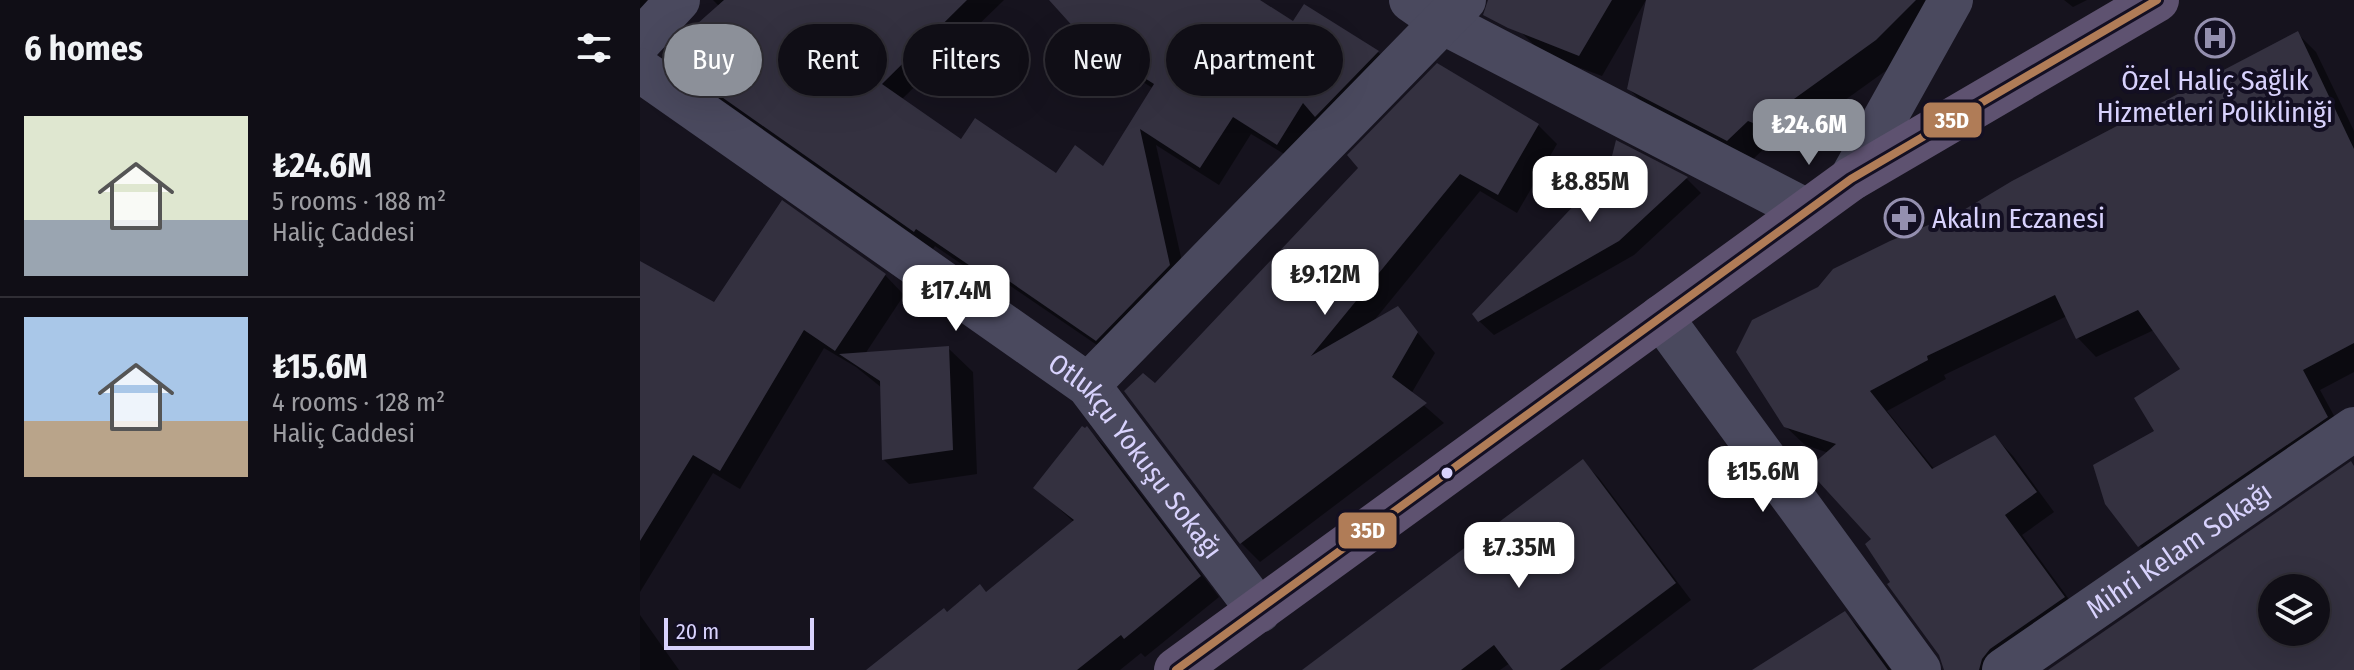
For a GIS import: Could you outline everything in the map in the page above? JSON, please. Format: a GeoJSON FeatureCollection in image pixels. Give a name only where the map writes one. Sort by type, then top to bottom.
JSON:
{"type":"FeatureCollection","features":[{"type":"Feature","properties":{"kind":"main road"},"geometry":{"type":"LineString","coordinates":[[1185,667],[1851,179],[2157,0]]}},
{"type":"Feature","properties":{"kind":"street"},"geometry":{"type":"LineString","coordinates":[[640,41],[678,0]]}},
{"type":"Feature","properties":{"kind":"street"},"geometry":{"type":"LineString","coordinates":[[1851,179],[1951,0]]}},
{"type":"Feature","properties":{"kind":"street"},"geometry":{"type":"LineString","coordinates":[[1088,385],[1440,8],[1807,211]]}},
{"type":"Feature","properties":{"kind":"street","name":"Otlukçu Yokuşu Sokağı"},"geometry":{"type":"LineString","coordinates":[[640,70],[1088,385],[1259,611]]}},
{"type":"Feature","properties":{"kind":"street"},"geometry":{"type":"LineString","coordinates":[[1661,317],[1919,670]]}},
{"type":"Feature","properties":{"kind":"street","name":"Mihri Kelam Sokağı"},"geometry":{"type":"LineString","coordinates":[[2004,670],[2354,429]]}},
{"type":"Feature","properties":{"kind":"building"},"geometry":{"type":"Polygon","coordinates":[[[724,0],[967,0],[943,24],[903,24],[903,63],[887,79],[887,24],[778,24],[778,96],[887,96],[887,87],[961,139],[975,118],[1056,173],[1075,145],[1103,166],[1147,96],[1150,96],[1154,84],[1150,81],[1150,24],[1071,24],[1049,0],[1260,0],[1293,21],[1304,4],[1336,24],[1166,24],[1166,96],[1335,96],[1315,117],[1303,103],[1277,145],[1233,117],[1200,168],[1140,129],[1170,265],[1096,341],[990,268],[985,276],[916,229],[914,232],[720,96],[762,96],[762,24],[697,24],[724,0]]]}},
{"type":"Feature","properties":{"kind":"building"},"geometry":{"type":"Polygon","coordinates":[[[1488,0],[1612,0],[1579,56],[1483,15],[1488,0]]]}},
{"type":"Feature","properties":{"kind":"building"},"geometry":{"type":"Polygon","coordinates":[[[1646,0],[1916,0],[1876,40],[1758,125],[1748,121],[1727,141],[1627,89],[1646,0]]]}},
{"type":"Feature","properties":{"kind":"building"},"geometry":{"type":"Polygon","coordinates":[[[1343,28],[1379,51],[1343,88],[1343,28]]]}},
{"type":"Feature","properties":{"kind":"building"},"geometry":{"type":"Polygon","coordinates":[[[2298,31],[2354,149],[2354,343],[2303,370],[2328,417],[2138,547],[2105,504],[2093,465],[2154,431],[2134,398],[2180,369],[2138,310],[2076,339],[2055,295],[1927,356],[1928,360],[1870,391],[1932,469],[1995,435],[2037,492],[2005,515],[2065,597],[1990,649],[1982,659],[1979,670],[1944,670],[1939,655],[1887,584],[1890,582],[1865,544],[1871,539],[1807,469],[1836,444],[1784,427],[1736,352],[1752,320],[1818,287],[1833,269],[1962,211],[2012,181],[2298,31]]]}},
{"type":"Feature","properties":{"kind":"building"},"geometry":{"type":"Polygon","coordinates":[[[1437,63],[1539,124],[1498,195],[1460,174],[1311,356],[1398,306],[1418,332],[1392,377],[1427,403],[1240,544],[1124,391],[1143,373],[1155,383],[1358,168],[1347,155],[1437,63]]]}},
{"type":"Feature","properties":{"kind":"building"},"geometry":{"type":"Polygon","coordinates":[[[1616,140],[1688,177],[1619,241],[1478,322],[1472,314],[1609,168],[1616,140]]]}},
{"type":"Feature","properties":{"kind":"building"},"geometry":{"type":"Polygon","coordinates":[[[782,200],[886,274],[835,351],[804,330],[720,471],[693,455],[640,541],[640,261],[714,302],[782,200]]]}},
{"type":"Feature","properties":{"kind":"building"},"geometry":{"type":"Polygon","coordinates":[[[949,346],[953,450],[882,460],[880,381],[839,354],[949,346]]]}},
{"type":"Feature","properties":{"kind":"building"},"geometry":{"type":"Polygon","coordinates":[[[1082,426],[1087,426],[1201,576],[1124,639],[1121,635],[1077,670],[866,670],[944,608],[947,612],[980,584],[986,592],[1074,520],[1033,488],[1082,426]]]}},
{"type":"Feature","properties":{"kind":"building"},"geometry":{"type":"Polygon","coordinates":[[[1583,459],[1676,583],[1560,670],[1513,670],[1494,645],[1461,670],[1302,670],[1583,459]]]}},
{"type":"Feature","properties":{"kind":"building"},"geometry":{"type":"Polygon","coordinates":[[[2351,461],[2354,466],[2354,670],[2048,670],[2351,461]]]}},
{"type":"Feature","properties":{"kind":"building"},"geometry":{"type":"Polygon","coordinates":[[[1845,611],[1888,670],[1752,670],[1845,611]]]}},
{"type":"Feature","properties":{"kind":"transit line","name":"35D"},"geometry":{"type":"LineString","coordinates":[[1176,670],[1851,179],[2157,0]]}},
{"type":"Feature","properties":{"kind":"place","name":"Özel Haliç Sağlık Hizmetleri Polikliniği"},"geometry":{"type":"Point","coordinates":[2215,38]}},
{"type":"Feature","properties":{"kind":"place","name":"Akalın Eczanesi"},"geometry":{"type":"Point","coordinates":[1904,218]}}]}
